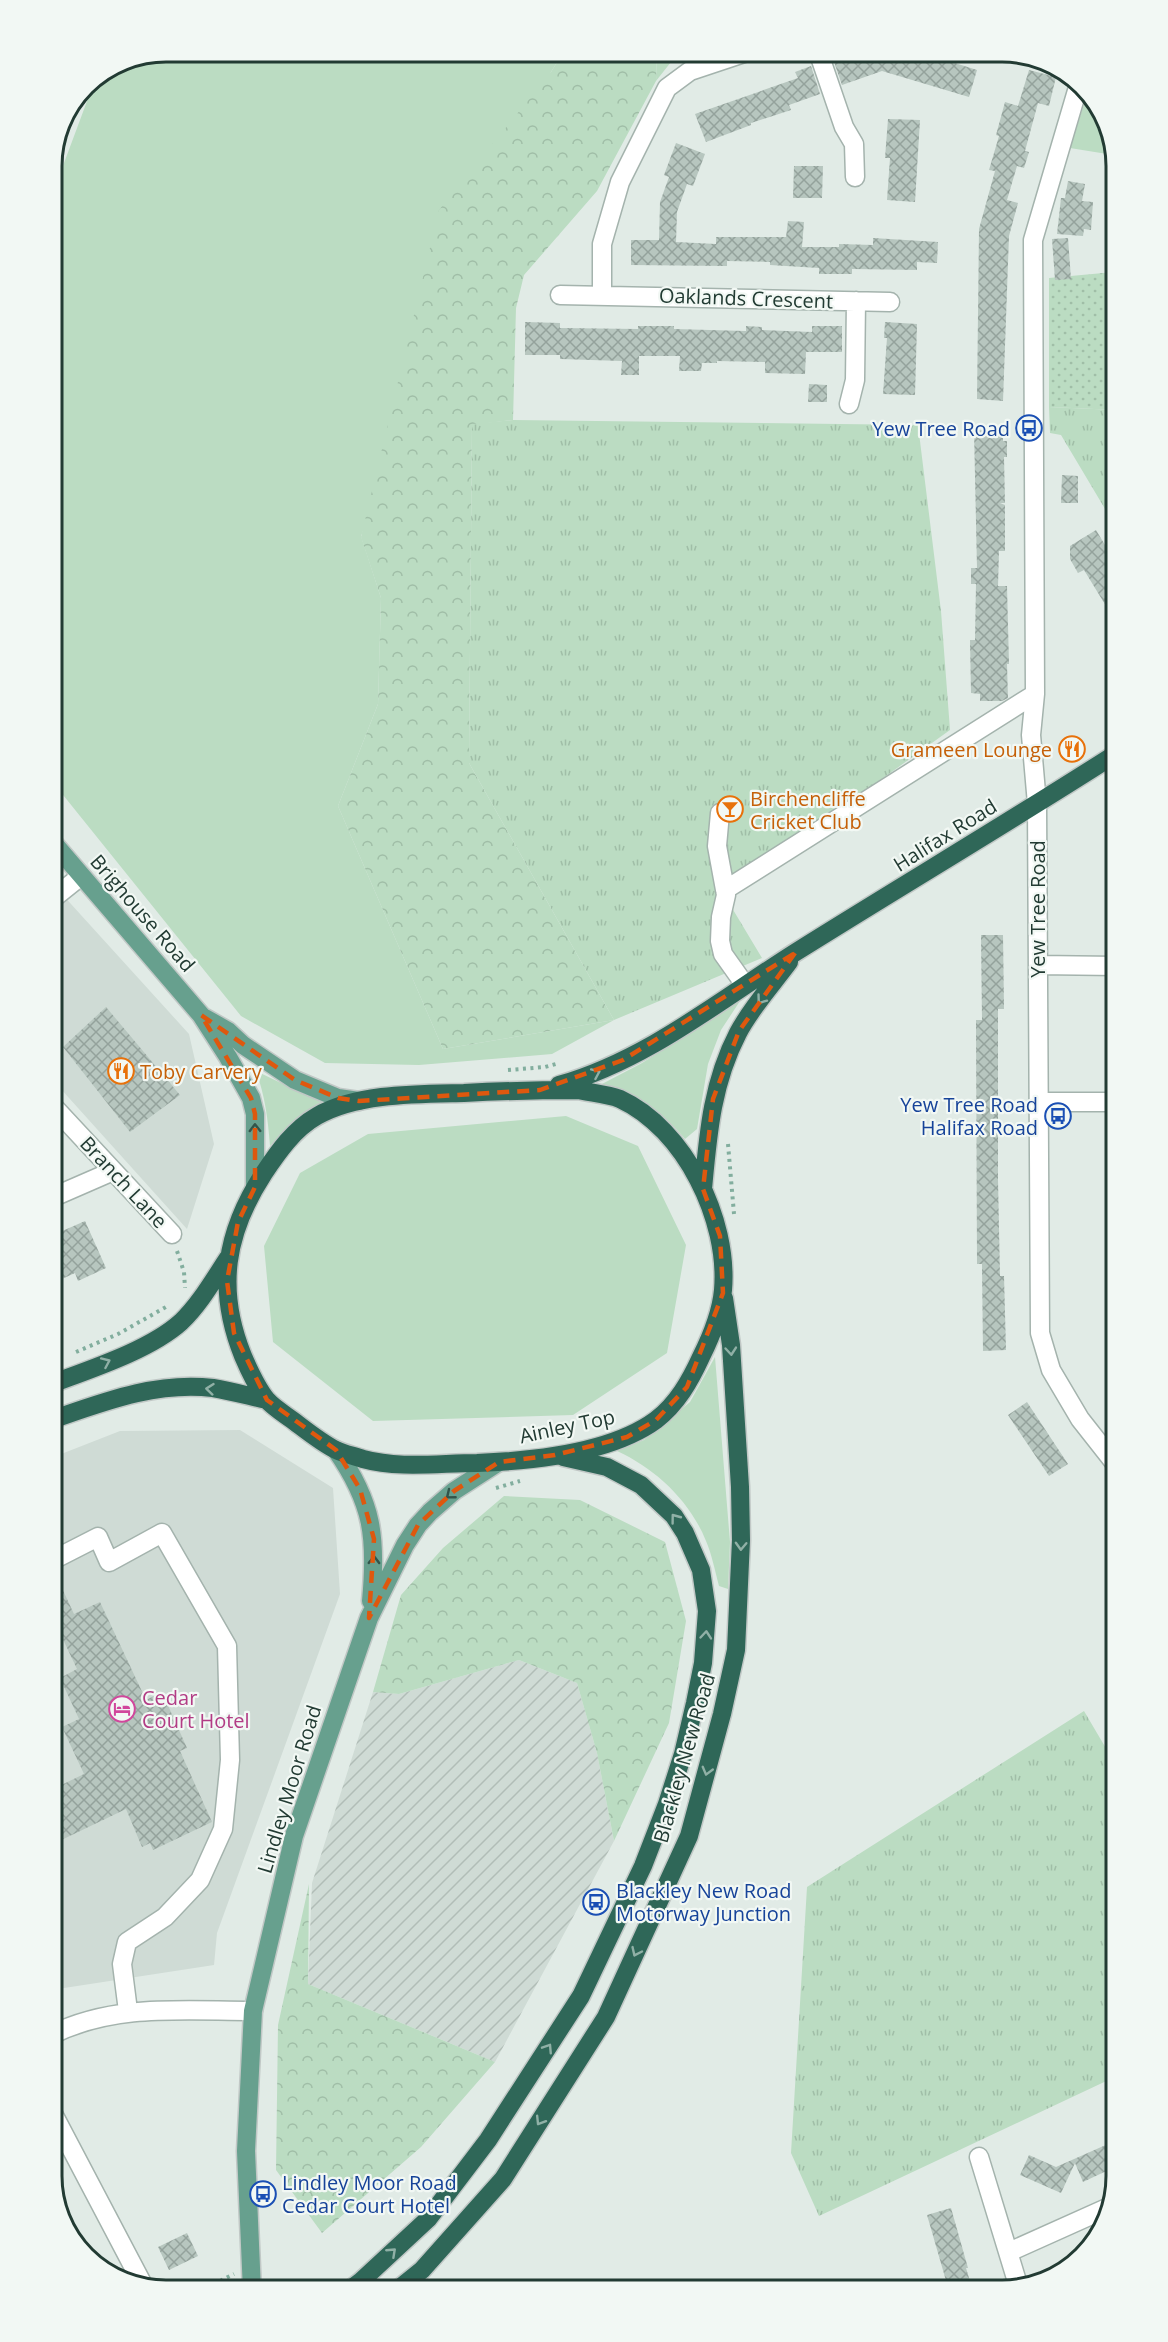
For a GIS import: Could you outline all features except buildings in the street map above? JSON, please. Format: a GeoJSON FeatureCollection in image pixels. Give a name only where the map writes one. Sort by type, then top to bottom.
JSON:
{"type":"FeatureCollection","features":[{"type":"Feature","properties":{"kind":"highway","name":"Halifax Road"},"geometry":{"type":"LineString","coordinates":[[540,1090],[586,1077],[672,1033],[795,953],[1106,760]]}},
{"type":"Feature","properties":{"kind":"highway","name":"Halifax Road"},"geometry":{"type":"LineString","coordinates":[[703,1189],[709,1118],[724,1062],[739,1031],[795,953]]}},
{"type":"Feature","properties":{"kind":"highway","name":"Ainley Top"},"geometry":{"type":"LineString","coordinates":[[540,1090],[578,1090],[619,1099],[649,1118],[670,1137],[703,1189],[720,1236],[724,1267],[723,1293],[710,1340],[687,1387],[656,1420],[627,1437],[591,1448],[555,1455],[499,1462],[405,1464],[377,1463],[336,1450],[267,1400],[248,1367],[234,1333],[227,1302],[230,1257],[238,1222],[255,1187],[282,1146],[313,1118],[332,1108],[359,1101],[416,1094],[540,1090]]}},
{"type":"Feature","properties":{"kind":"highway"},"geometry":{"type":"LineString","coordinates":[[62,1380],[155,1341],[192,1310],[230,1257]]}},
{"type":"Feature","properties":{"kind":"highway","name":"Blackley New Road"},"geometry":{"type":"LineString","coordinates":[[410,2280],[422,2270],[504,2179],[606,2016],[689,1836],[722,1714],[736,1650],[741,1540],[740,1495],[731,1345],[723,1293]]}},
{"type":"Feature","properties":{"kind":"highway"},"geometry":{"type":"LineString","coordinates":[[62,1416],[138,1392],[170,1388],[212,1388],[267,1400]]}},
{"type":"Feature","properties":{"kind":"highway","name":"Blackley New Road"},"geometry":{"type":"LineString","coordinates":[[362,2280],[428,2219],[488,2140],[581,1996],[643,1866],[667,1804],[690,1724],[703,1663],[708,1611],[701,1570],[694,1551],[674,1516],[641,1485],[608,1467],[555,1455]]}},
{"type":"Feature","properties":{"kind":"main road","name":"Brighouse Road"},"geometry":{"type":"LineString","coordinates":[[62,853],[201,1015]]}},
{"type":"Feature","properties":{"kind":"main road"},"geometry":{"type":"LineString","coordinates":[[201,1015],[228,1031],[243,1045],[295,1080],[338,1098],[359,1101]]}},
{"type":"Feature","properties":{"kind":"main road"},"geometry":{"type":"LineString","coordinates":[[201,1015],[251,1098],[255,1114],[255,1187]]}},
{"type":"Feature","properties":{"kind":"main road","name":"Lindley Moor Road"},"geometry":{"type":"LineString","coordinates":[[336,1450],[360,1489],[374,1539],[375,1563],[369,1618]]}},
{"type":"Feature","properties":{"kind":"main road","name":"Lindley Moor Road"},"geometry":{"type":"LineString","coordinates":[[252,2280],[246,2151],[253,2011],[294,1836],[369,1618],[417,1525],[454,1491],[499,1462]]}},
{"type":"Feature","properties":{"kind":"street"},"geometry":{"type":"LineString","coordinates":[[602,294],[602,244],[620,182],[667,88],[690,71],[717,62]]}},
{"type":"Feature","properties":{"kind":"street"},"geometry":{"type":"LineString","coordinates":[[822,62],[844,127],[854,144],[855,177]]}},
{"type":"Feature","properties":{"kind":"street","name":"Yew Tree Road"},"geometry":{"type":"LineString","coordinates":[[1076,93],[1033,240],[1035,694],[1031,735],[1037,804],[1040,1333],[1051,1370],[1080,1419],[1106,1452]]}},
{"type":"Feature","properties":{"kind":"street","name":"Oaklands Crescent"},"geometry":{"type":"LineString","coordinates":[[560,295],[602,294],[890,302]]}},
{"type":"Feature","properties":{"kind":"street"},"geometry":{"type":"LineString","coordinates":[[849,404],[855,380],[856,301]]}},
{"type":"Feature","properties":{"kind":"street"},"geometry":{"type":"LineString","coordinates":[[725,890],[1035,694]]}},
{"type":"Feature","properties":{"kind":"street"},"geometry":{"type":"LineString","coordinates":[[720,813],[717,846],[726,895],[719,933],[720,941],[723,954],[745,985]]}},
{"type":"Feature","properties":{"kind":"street"},"geometry":{"type":"LineString","coordinates":[[62,891],[81,876]]}},
{"type":"Feature","properties":{"kind":"street"},"geometry":{"type":"LineString","coordinates":[[1038,965],[1106,966]]}},
{"type":"Feature","properties":{"kind":"street"},"geometry":{"type":"LineString","coordinates":[[1039,1102],[1106,1102]]}},
{"type":"Feature","properties":{"kind":"street","name":"Branch Lane"},"geometry":{"type":"LineString","coordinates":[[62,1116],[172,1233]]}},
{"type":"Feature","properties":{"kind":"street"},"geometry":{"type":"LineString","coordinates":[[62,1193],[113,1171]]}},
{"type":"Feature","properties":{"kind":"street"},"geometry":{"type":"LineString","coordinates":[[62,1556],[98,1537],[109,1562],[162,1533],[227,1646],[230,1760],[223,1829],[200,1880],[165,1917],[127,1942],[122,1964],[128,2011]]}},
{"type":"Feature","properties":{"kind":"street"},"geometry":{"type":"LineString","coordinates":[[62,2030],[75,2023],[128,2011],[253,2011]]}},
{"type":"Feature","properties":{"kind":"street"},"geometry":{"type":"LineString","coordinates":[[62,2131],[138,2276]]}},
{"type":"Feature","properties":{"kind":"street"},"geometry":{"type":"LineString","coordinates":[[979,2157],[1016,2279]]}},
{"type":"Feature","properties":{"kind":"street"},"geometry":{"type":"LineString","coordinates":[[1009,2252],[1101,2211]]}},
{"type":"Feature","properties":{"kind":"path"},"geometry":{"type":"LineString","coordinates":[[500,1071],[545,1067],[566,1060]]}},
{"type":"Feature","properties":{"kind":"path"},"geometry":{"type":"LineString","coordinates":[[728,1143],[731,1184]]}},
{"type":"Feature","properties":{"kind":"path"},"geometry":{"type":"LineString","coordinates":[[172,1233],[184,1272],[186,1293],[191,1286]]}},
{"type":"Feature","properties":{"kind":"path"},"geometry":{"type":"LineString","coordinates":[[70,1355],[118,1334],[170,1305]]}},
{"type":"Feature","properties":{"kind":"path"},"geometry":{"type":"LineString","coordinates":[[493,1489],[528,1479]]}},
{"type":"Feature","properties":{"kind":"path"},"geometry":{"type":"LineString","coordinates":[[222,2280],[251,2266]]}},
{"type":"Feature","properties":{"kind":"highlighted area"},"geometry":{"type":"Polygon","coordinates":[[[795,953],[739,1031],[713,1099],[703,1189],[720,1236],[723,1293],[687,1387],[656,1420],[627,1437],[555,1455],[499,1462],[454,1491],[418,1525],[369,1618],[374,1539],[360,1489],[336,1450],[267,1400],[234,1333],[227,1281],[238,1222],[255,1187],[255,1114],[251,1098],[201,1015],[295,1080],[338,1098],[359,1101],[540,1090],[623,1060],[795,953]]]}},
{"type":"Feature","properties":{"kind":"shaded area"},"geometry":{"type":"Polygon","coordinates":[[[62,894],[189,1034],[214,1144],[187,1229],[62,1090],[62,894]]]}},
{"type":"Feature","properties":{"kind":"shaded area"},"geometry":{"type":"Polygon","coordinates":[[[240,1430],[333,1488],[340,1594],[217,1933],[214,1965],[62,1988],[62,1454],[120,1431],[240,1430]]]}},
{"type":"Feature","properties":{"kind":"shaded area"},"geometry":{"type":"Polygon","coordinates":[[[519,1660],[577,1683],[597,1753],[614,1841],[495,2062],[308,1984],[312,1883],[373,1692],[399,1694],[519,1660]]]}},
{"type":"Feature","properties":{"kind":"green space"},"geometry":{"type":"Polygon","coordinates":[[[166,62],[557,62],[551,72],[361,536],[381,598],[378,704],[338,806],[443,1049],[614,1020],[552,1054],[419,1065],[325,1063],[241,1016],[62,794],[62,168],[89,96],[108,79],[126,69],[146,64],[166,62]]]}},
{"type":"Feature","properties":{"kind":"green space"},"geometry":{"type":"Polygon","coordinates":[[[557,62],[657,62],[656,81],[597,191],[524,275],[516,308],[513,420],[472,425],[469,763],[614,1020],[443,1049],[338,806],[378,704],[381,598],[361,537],[439,210],[557,62]]]}},
{"type":"Feature","properties":{"kind":"green space"},"geometry":{"type":"Polygon","coordinates":[[[657,62],[671,62],[656,81],[657,62]]]}},
{"type":"Feature","properties":{"kind":"green space"},"geometry":{"type":"Polygon","coordinates":[[[1085,102],[1099,126],[1105,154],[1070,148],[1085,102]]]}},
{"type":"Feature","properties":{"kind":"green space"},"geometry":{"type":"Polygon","coordinates":[[[1106,273],[1106,410],[1049,407],[1049,278],[1106,273]]]}},
{"type":"Feature","properties":{"kind":"green space"},"geometry":{"type":"Polygon","coordinates":[[[1049,407],[1106,410],[1106,511],[1061,435],[1050,433],[1049,407]]]}},
{"type":"Feature","properties":{"kind":"green space"},"geometry":{"type":"Polygon","coordinates":[[[513,420],[918,425],[941,611],[950,730],[723,893],[762,958],[614,1020],[469,763],[472,424],[513,420]]]}},
{"type":"Feature","properties":{"kind":"green space"},"geometry":{"type":"Polygon","coordinates":[[[740,1001],[721,1030],[708,1064],[697,1129],[685,1139],[666,1119],[648,1105],[602,1084],[642,1063],[740,1001]]]}},
{"type":"Feature","properties":{"kind":"green space"},"geometry":{"type":"Polygon","coordinates":[[[256,1071],[325,1104],[291,1124],[270,1146],[266,1108],[256,1071]]]}},
{"type":"Feature","properties":{"kind":"green space"},"geometry":{"type":"Polygon","coordinates":[[[566,1116],[638,1146],[686,1245],[667,1353],[573,1415],[373,1421],[273,1342],[264,1246],[300,1173],[368,1134],[566,1116]]]}},
{"type":"Feature","properties":{"kind":"green space"},"geometry":{"type":"Polygon","coordinates":[[[715,1357],[730,1542],[728,1589],[719,1586],[706,1541],[699,1526],[681,1500],[645,1467],[617,1451],[644,1440],[690,1402],[715,1357]]]}},
{"type":"Feature","properties":{"kind":"green space"},"geometry":{"type":"Polygon","coordinates":[[[504,1496],[580,1500],[665,1542],[686,1621],[669,1723],[614,1841],[597,1753],[577,1683],[519,1660],[399,1694],[373,1692],[401,1595],[443,1548],[504,1496]]]}},
{"type":"Feature","properties":{"kind":"green space"},"geometry":{"type":"Polygon","coordinates":[[[1084,1711],[1106,1748],[1106,2081],[819,2216],[791,2153],[807,1887],[1084,1711]]]}},
{"type":"Feature","properties":{"kind":"green space"},"geometry":{"type":"Polygon","coordinates":[[[309,1884],[308,1984],[495,2062],[421,2147],[322,2233],[276,2170],[278,2025],[309,1884]]]}},
{"type":"Feature","properties":{"kind":"place","name":"Yew Tree Road"},"geometry":{"type":"Point","coordinates":[1029,428]}},
{"type":"Feature","properties":{"kind":"place","name":"Grameen Lounge"},"geometry":{"type":"Point","coordinates":[1072,749]}},
{"type":"Feature","properties":{"kind":"place","name":"Birchencliffe Cricket Club"},"geometry":{"type":"Point","coordinates":[730,809]}},
{"type":"Feature","properties":{"kind":"place","name":"Toby Carvery"},"geometry":{"type":"Point","coordinates":[121,1071]}},
{"type":"Feature","properties":{"kind":"place","name":"Yew Tree Road Halifax Road"},"geometry":{"type":"Point","coordinates":[1058,1116]}},
{"type":"Feature","properties":{"kind":"place","name":"Cedar Court Hotel"},"geometry":{"type":"Point","coordinates":[122,1709]}},
{"type":"Feature","properties":{"kind":"place","name":"Blackley New Road Motorway Junction"},"geometry":{"type":"Point","coordinates":[596,1902]}},
{"type":"Feature","properties":{"kind":"place","name":"Lindley Moor Road Cedar Court Hotel"},"geometry":{"type":"Point","coordinates":[263,2194]}}]}
